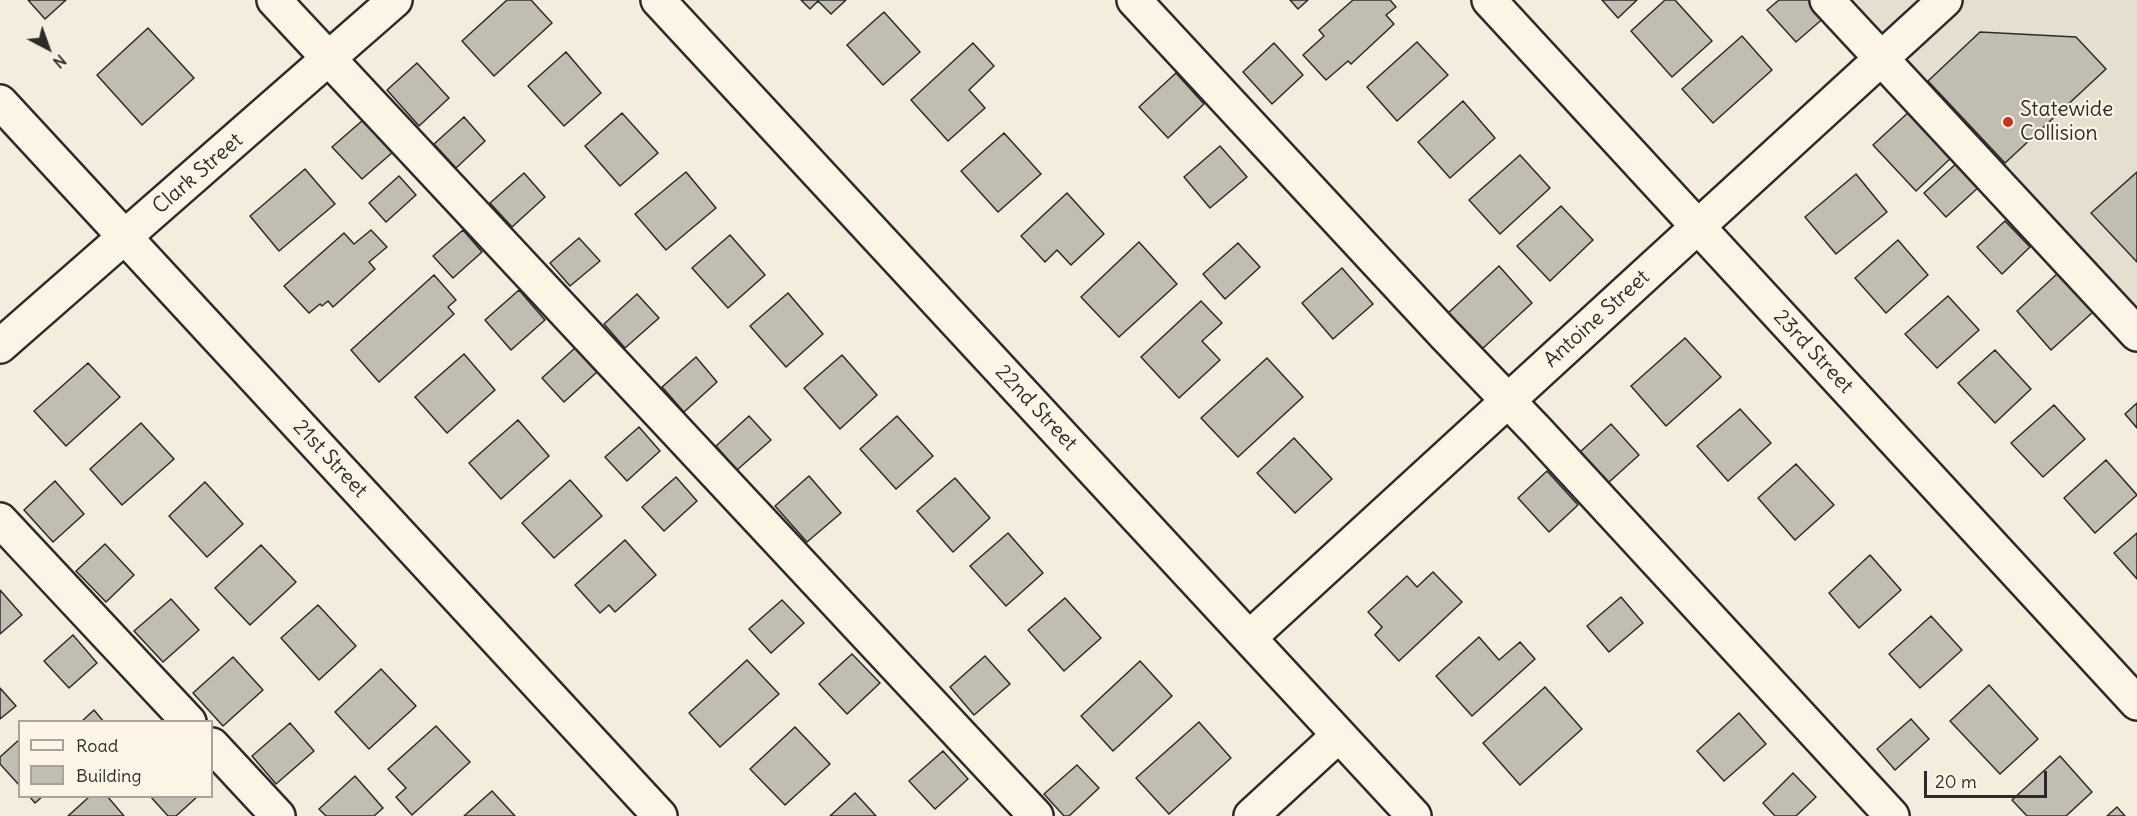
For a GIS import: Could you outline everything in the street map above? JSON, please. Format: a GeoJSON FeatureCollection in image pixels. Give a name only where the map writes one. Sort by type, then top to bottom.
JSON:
{"type":"FeatureCollection","features":[{"type":"Feature","properties":{"kind":"street"},"geometry":{"type":"LineString","coordinates":[[274,0],[1036,816]]}},
{"type":"Feature","properties":{"kind":"street","name":"Clark Street"},"geometry":{"type":"LineString","coordinates":[[0,346],[394,0]]}},
{"type":"Feature","properties":{"kind":"street","name":"22nd Street"},"geometry":{"type":"LineString","coordinates":[[658,0],[1414,816]]}},
{"type":"Feature","properties":{"kind":"street"},"geometry":{"type":"LineString","coordinates":[[1134,0],[1444,334],[1509,400],[1892,816]]}},
{"type":"Feature","properties":{"kind":"street","name":"23rd Street"},"geometry":{"type":"LineString","coordinates":[[1489,0],[2137,703]]}},
{"type":"Feature","properties":{"kind":"street"},"geometry":{"type":"LineString","coordinates":[[1827,0],[2137,334]]}},
{"type":"Feature","properties":{"kind":"street","name":"Antoine Street"},"geometry":{"type":"LineString","coordinates":[[1249,638],[1945,0]]}},
{"type":"Feature","properties":{"kind":"street","name":"21st Street"},"geometry":{"type":"LineString","coordinates":[[0,102],[660,816]]}},
{"type":"Feature","properties":{"kind":"street"},"geometry":{"type":"LineString","coordinates":[[0,520],[187,720]]}},
{"type":"Feature","properties":{"kind":"street"},"geometry":{"type":"LineString","coordinates":[[1251,816],[1339,735]]}},
{"type":"Feature","properties":{"kind":"street"},"geometry":{"type":"LineString","coordinates":[[213,746],[278,816]]}},
{"type":"Feature","properties":{"kind":"shaded area"},"geometry":{"type":"Polygon","coordinates":[[[1827,0],[2137,0],[2137,334],[1827,0]]]}},
{"type":"Feature","properties":{"kind":"building"},"geometry":{"type":"Polygon","coordinates":[[[28,0],[66,0],[45,19],[28,0]]]}},
{"type":"Feature","properties":{"kind":"building"},"geometry":{"type":"Polygon","coordinates":[[[507,0],[531,0],[552,23],[494,76],[462,41],[507,0]]]}},
{"type":"Feature","properties":{"kind":"building"},"geometry":{"type":"Polygon","coordinates":[[[801,0],[846,0],[831,14],[818,1],[810,9],[801,0]]]}},
{"type":"Feature","properties":{"kind":"building"},"geometry":{"type":"Polygon","coordinates":[[[1290,0],[1308,0],[1298,9],[1290,0]]]}},
{"type":"Feature","properties":{"kind":"building"},"geometry":{"type":"Polygon","coordinates":[[[1353,0],[1390,0],[1396,7],[1386,15],[1394,24],[1351,64],[1348,61],[1326,80],[1303,55],[1324,36],[1319,30],[1353,0]]]}},
{"type":"Feature","properties":{"kind":"building"},"geometry":{"type":"Polygon","coordinates":[[[1602,0],[1637,0],[1618,18],[1602,0]]]}},
{"type":"Feature","properties":{"kind":"building"},"geometry":{"type":"Polygon","coordinates":[[[1665,0],[1675,0],[1712,41],[1672,77],[1631,31],[1665,0]]]}},
{"type":"Feature","properties":{"kind":"building"},"geometry":{"type":"Polygon","coordinates":[[[1779,0],[1812,0],[1826,16],[1796,42],[1767,10],[1779,0]]]}},
{"type":"Feature","properties":{"kind":"building"},"geometry":{"type":"Polygon","coordinates":[[[884,12],[920,52],[883,85],[847,45],[884,12]]]}},
{"type":"Feature","properties":{"kind":"building"},"geometry":{"type":"Polygon","coordinates":[[[148,28],[194,78],[142,125],[97,75],[148,28]]]}},
{"type":"Feature","properties":{"kind":"building","name":"Statewide Collision"},"geometry":{"type":"Polygon","coordinates":[[[1980,32],[2076,37],[2106,69],[2005,163],[1928,81],[1980,32]]]}},
{"type":"Feature","properties":{"kind":"building"},"geometry":{"type":"Polygon","coordinates":[[[1742,36],[1772,70],[1713,123],[1682,89],[1742,36]]]}},
{"type":"Feature","properties":{"kind":"building"},"geometry":{"type":"Polygon","coordinates":[[[1417,42],[1448,75],[1397,121],[1367,87],[1417,42]]]}},
{"type":"Feature","properties":{"kind":"building"},"geometry":{"type":"Polygon","coordinates":[[[973,43],[994,66],[969,90],[985,108],[948,141],[911,100],[973,43]]]}},
{"type":"Feature","properties":{"kind":"building"},"geometry":{"type":"Polygon","coordinates":[[[1274,43],[1303,75],[1272,104],[1243,72],[1274,43]]]}},
{"type":"Feature","properties":{"kind":"building"},"geometry":{"type":"Polygon","coordinates":[[[566,52],[601,93],[564,126],[528,86],[566,52]]]}},
{"type":"Feature","properties":{"kind":"building"},"geometry":{"type":"Polygon","coordinates":[[[417,63],[449,98],[419,126],[387,90],[417,63]]]}},
{"type":"Feature","properties":{"kind":"building"},"geometry":{"type":"Polygon","coordinates":[[[1176,73],[1204,104],[1168,138],[1139,107],[1176,73]]]}},
{"type":"Feature","properties":{"kind":"building"},"geometry":{"type":"Polygon","coordinates":[[[1463,101],[1495,138],[1450,178],[1418,142],[1463,101]]]}},
{"type":"Feature","properties":{"kind":"building"},"geometry":{"type":"Polygon","coordinates":[[[1911,110],[1953,156],[1916,191],[1873,145],[1911,110]]]}},
{"type":"Feature","properties":{"kind":"building"},"geometry":{"type":"Polygon","coordinates":[[[622,113],[658,153],[620,186],[585,146],[622,113]]]}},
{"type":"Feature","properties":{"kind":"building"},"geometry":{"type":"Polygon","coordinates":[[[464,117],[485,141],[456,168],[434,144],[464,117]]]}},
{"type":"Feature","properties":{"kind":"building"},"geometry":{"type":"Polygon","coordinates":[[[363,120],[393,152],[362,179],[332,147],[363,120]]]}},
{"type":"Feature","properties":{"kind":"building"},"geometry":{"type":"Polygon","coordinates":[[[1004,133],[1041,174],[998,212],[961,171],[1004,133]]]}},
{"type":"Feature","properties":{"kind":"building"},"geometry":{"type":"Polygon","coordinates":[[[1220,146],[1247,177],[1210,208],[1184,177],[1220,146]]]}},
{"type":"Feature","properties":{"kind":"building"},"geometry":{"type":"Polygon","coordinates":[[[1520,155],[1550,188],[1500,234],[1469,200],[1520,155]]]}},
{"type":"Feature","properties":{"kind":"building"},"geometry":{"type":"Polygon","coordinates":[[[1958,162],[1980,186],[1946,217],[1924,193],[1958,162]]]}},
{"type":"Feature","properties":{"kind":"building"},"geometry":{"type":"Polygon","coordinates":[[[305,169],[335,204],[279,251],[250,216],[305,169]]]}},
{"type":"Feature","properties":{"kind":"building"},"geometry":{"type":"Polygon","coordinates":[[[686,172],[716,208],[666,250],[635,214],[686,172]]]}},
{"type":"Feature","properties":{"kind":"building"},"geometry":{"type":"Polygon","coordinates":[[[2137,172],[2137,262],[2091,213],[2137,172]]]}},
{"type":"Feature","properties":{"kind":"building"},"geometry":{"type":"Polygon","coordinates":[[[524,173],[545,197],[512,227],[490,203],[524,173]]]}},
{"type":"Feature","properties":{"kind":"building"},"geometry":{"type":"Polygon","coordinates":[[[1856,174],[1887,212],[1836,254],[1805,217],[1856,174]]]}},
{"type":"Feature","properties":{"kind":"building"},"geometry":{"type":"Polygon","coordinates":[[[399,176],[416,195],[386,222],[369,203],[399,176]]]}},
{"type":"Feature","properties":{"kind":"building"},"geometry":{"type":"Polygon","coordinates":[[[1067,193],[1104,234],[1071,265],[1057,250],[1045,262],[1021,236],[1067,193]]]}},
{"type":"Feature","properties":{"kind":"building"},"geometry":{"type":"Polygon","coordinates":[[[1561,206],[1593,240],[1550,281],[1517,246],[1561,206]]]}},
{"type":"Feature","properties":{"kind":"building"},"geometry":{"type":"Polygon","coordinates":[[[2005,221],[2030,247],[2002,274],[1977,247],[2005,221]]]}},
{"type":"Feature","properties":{"kind":"building"},"geometry":{"type":"Polygon","coordinates":[[[371,230],[387,247],[369,262],[375,269],[333,307],[328,301],[309,313],[284,286],[344,233],[354,244],[371,230]]]}},
{"type":"Feature","properties":{"kind":"building"},"geometry":{"type":"Polygon","coordinates":[[[463,230],[482,252],[453,278],[433,256],[463,230]]]}},
{"type":"Feature","properties":{"kind":"building"},"geometry":{"type":"Polygon","coordinates":[[[730,235],[765,275],[728,308],[692,268],[730,235]]]}},
{"type":"Feature","properties":{"kind":"building"},"geometry":{"type":"Polygon","coordinates":[[[579,238],[600,261],[570,286],[550,263],[579,238]]]}},
{"type":"Feature","properties":{"kind":"building"},"geometry":{"type":"Polygon","coordinates":[[[1898,240],[1928,275],[1886,313],[1855,278],[1898,240]]]}},
{"type":"Feature","properties":{"kind":"building"},"geometry":{"type":"Polygon","coordinates":[[[1139,242],[1177,284],[1119,337],[1081,297],[1139,242]]]}},
{"type":"Feature","properties":{"kind":"building"},"geometry":{"type":"Polygon","coordinates":[[[1238,243],[1260,267],[1225,299],[1203,274],[1238,243]]]}},
{"type":"Feature","properties":{"kind":"building"},"geometry":{"type":"Polygon","coordinates":[[[1499,266],[1532,303],[1481,350],[1447,314],[1499,266]]]}},
{"type":"Feature","properties":{"kind":"building"},"geometry":{"type":"Polygon","coordinates":[[[1342,268],[1373,304],[1333,339],[1302,303],[1342,268]]]}},
{"type":"Feature","properties":{"kind":"building"},"geometry":{"type":"Polygon","coordinates":[[[2058,273],[2093,312],[2051,350],[2017,311],[2058,273]]]}},
{"type":"Feature","properties":{"kind":"building"},"geometry":{"type":"Polygon","coordinates":[[[434,275],[456,300],[448,307],[454,314],[379,382],[351,350],[434,275]]]}},
{"type":"Feature","properties":{"kind":"building"},"geometry":{"type":"Polygon","coordinates":[[[519,290],[545,320],[511,350],[485,320],[519,290]]]}},
{"type":"Feature","properties":{"kind":"building"},"geometry":{"type":"Polygon","coordinates":[[[788,293],[823,334],[786,367],[750,326],[788,293]]]}},
{"type":"Feature","properties":{"kind":"building"},"geometry":{"type":"Polygon","coordinates":[[[637,294],[659,318],[625,348],[604,324],[637,294]]]}},
{"type":"Feature","properties":{"kind":"building"},"geometry":{"type":"Polygon","coordinates":[[[1948,296],[1979,330],[1937,368],[1905,334],[1948,296]]]}},
{"type":"Feature","properties":{"kind":"building"},"geometry":{"type":"Polygon","coordinates":[[[1201,301],[1222,323],[1202,341],[1220,360],[1179,398],[1141,357],[1201,301]]]}},
{"type":"Feature","properties":{"kind":"building"},"geometry":{"type":"Polygon","coordinates":[[[1685,338],[1721,377],[1666,426],[1631,386],[1685,338]]]}},
{"type":"Feature","properties":{"kind":"building"},"geometry":{"type":"Polygon","coordinates":[[[575,348],[597,372],[564,402],[542,378],[575,348]]]}},
{"type":"Feature","properties":{"kind":"building"},"geometry":{"type":"Polygon","coordinates":[[[1995,350],[2031,389],[1995,423],[1958,383],[1995,350]]]}},
{"type":"Feature","properties":{"kind":"building"},"geometry":{"type":"Polygon","coordinates":[[[464,354],[495,390],[447,433],[415,397],[464,354]]]}},
{"type":"Feature","properties":{"kind":"building"},"geometry":{"type":"Polygon","coordinates":[[[842,355],[877,395],[840,429],[804,388],[842,355]]]}},
{"type":"Feature","properties":{"kind":"building"},"geometry":{"type":"Polygon","coordinates":[[[696,357],[717,382],[684,412],[662,387],[696,357]]]}},
{"type":"Feature","properties":{"kind":"building"},"geometry":{"type":"Polygon","coordinates":[[[1267,358],[1303,397],[1238,457],[1201,418],[1267,358]]]}},
{"type":"Feature","properties":{"kind":"building"},"geometry":{"type":"Polygon","coordinates":[[[88,363],[120,397],[66,446],[34,411],[88,363]]]}},
{"type":"Feature","properties":{"kind":"building"},"geometry":{"type":"Polygon","coordinates":[[[2137,403],[2137,428],[2125,414],[2137,403]]]}},
{"type":"Feature","properties":{"kind":"building"},"geometry":{"type":"Polygon","coordinates":[[[2054,405],[2085,439],[2043,477],[2011,443],[2054,405]]]}},
{"type":"Feature","properties":{"kind":"building"},"geometry":{"type":"Polygon","coordinates":[[[1740,409],[1771,443],[1728,481],[1697,446],[1740,409]]]}},
{"type":"Feature","properties":{"kind":"building"},"geometry":{"type":"Polygon","coordinates":[[[749,416],[771,440],[737,470],[716,446],[749,416]]]}},
{"type":"Feature","properties":{"kind":"building"},"geometry":{"type":"Polygon","coordinates":[[[897,416],[933,456],[896,489],[860,449],[897,416]]]}},
{"type":"Feature","properties":{"kind":"building"},"geometry":{"type":"Polygon","coordinates":[[[518,420],[549,456],[501,499],[469,463],[518,420]]]}},
{"type":"Feature","properties":{"kind":"building"},"geometry":{"type":"Polygon","coordinates":[[[141,423],[174,459],[122,505],[90,469],[141,423]]]}},
{"type":"Feature","properties":{"kind":"building"},"geometry":{"type":"Polygon","coordinates":[[[1611,424],[1639,455],[1608,483],[1580,452],[1611,424]]]}},
{"type":"Feature","properties":{"kind":"building"},"geometry":{"type":"Polygon","coordinates":[[[639,427],[660,451],[627,481],[605,457],[639,427]]]}},
{"type":"Feature","properties":{"kind":"building"},"geometry":{"type":"Polygon","coordinates":[[[1294,438],[1332,479],[1295,513],[1257,473],[1294,438]]]}},
{"type":"Feature","properties":{"kind":"building"},"geometry":{"type":"Polygon","coordinates":[[[2106,460],[2137,495],[2095,533],[2064,498],[2106,460]]]}},
{"type":"Feature","properties":{"kind":"building"},"geometry":{"type":"Polygon","coordinates":[[[1796,464],[1834,505],[1795,540],[1758,498],[1796,464]]]}},
{"type":"Feature","properties":{"kind":"building"},"geometry":{"type":"Polygon","coordinates":[[[1547,471],[1578,505],[1549,532],[1518,498],[1547,471]]]}},
{"type":"Feature","properties":{"kind":"building"},"geometry":{"type":"Polygon","coordinates":[[[809,476],[841,513],[807,542],[775,506],[809,476]]]}},
{"type":"Feature","properties":{"kind":"building"},"geometry":{"type":"Polygon","coordinates":[[[676,477],[697,501],[664,531],[642,507],[676,477]]]}},
{"type":"Feature","properties":{"kind":"building"},"geometry":{"type":"Polygon","coordinates":[[[955,478],[990,518],[953,552],[917,511],[955,478]]]}},
{"type":"Feature","properties":{"kind":"building"},"geometry":{"type":"Polygon","coordinates":[[[570,480],[602,516],[554,558],[522,523],[570,480]]]}},
{"type":"Feature","properties":{"kind":"building"},"geometry":{"type":"Polygon","coordinates":[[[55,481],[84,514],[53,542],[24,510],[55,481]]]}},
{"type":"Feature","properties":{"kind":"building"},"geometry":{"type":"Polygon","coordinates":[[[205,482],[243,524],[207,557],[169,516],[205,482]]]}},
{"type":"Feature","properties":{"kind":"building"},"geometry":{"type":"Polygon","coordinates":[[[1008,533],[1043,573],[1006,606],[970,566],[1008,533]]]}},
{"type":"Feature","properties":{"kind":"building"},"geometry":{"type":"Polygon","coordinates":[[[2137,533],[2137,579],[2114,553],[2137,533]]]}},
{"type":"Feature","properties":{"kind":"building"},"geometry":{"type":"Polygon","coordinates":[[[625,540],[656,575],[615,612],[609,605],[600,613],[575,585],[625,540]]]}},
{"type":"Feature","properties":{"kind":"building"},"geometry":{"type":"Polygon","coordinates":[[[105,544],[134,575],[106,602],[76,571],[105,544]]]}},
{"type":"Feature","properties":{"kind":"building"},"geometry":{"type":"Polygon","coordinates":[[[261,545],[296,582],[250,625],[215,588],[261,545]]]}},
{"type":"Feature","properties":{"kind":"building"},"geometry":{"type":"Polygon","coordinates":[[[1870,555],[1901,590],[1859,628],[1829,593],[1870,555]]]}},
{"type":"Feature","properties":{"kind":"building"},"geometry":{"type":"Polygon","coordinates":[[[1433,572],[1462,602],[1399,661],[1375,635],[1382,627],[1368,612],[1407,576],[1417,587],[1433,572]]]}},
{"type":"Feature","properties":{"kind":"building"},"geometry":{"type":"Polygon","coordinates":[[[0,590],[22,615],[0,634],[0,590]]]}},
{"type":"Feature","properties":{"kind":"building"},"geometry":{"type":"Polygon","coordinates":[[[1621,597],[1643,623],[1609,652],[1587,626],[1621,597]]]}},
{"type":"Feature","properties":{"kind":"building"},"geometry":{"type":"Polygon","coordinates":[[[1065,598],[1101,638],[1064,671],[1028,630],[1065,598]]]}},
{"type":"Feature","properties":{"kind":"building"},"geometry":{"type":"Polygon","coordinates":[[[171,599],[199,630],[163,662],[134,631],[171,599]]]}},
{"type":"Feature","properties":{"kind":"building"},"geometry":{"type":"Polygon","coordinates":[[[782,600],[804,623],[771,653],[749,629],[782,600]]]}},
{"type":"Feature","properties":{"kind":"building"},"geometry":{"type":"Polygon","coordinates":[[[318,605],[356,646],[319,680],[281,638],[318,605]]]}},
{"type":"Feature","properties":{"kind":"building"},"geometry":{"type":"Polygon","coordinates":[[[1931,616],[1962,650],[1920,688],[1889,654],[1931,616]]]}},
{"type":"Feature","properties":{"kind":"building"},"geometry":{"type":"Polygon","coordinates":[[[73,635],[97,663],[69,688],[44,661],[73,635]]]}},
{"type":"Feature","properties":{"kind":"building"},"geometry":{"type":"Polygon","coordinates":[[[1479,637],[1499,660],[1520,642],[1535,659],[1472,716],[1436,676],[1479,637]]]}},
{"type":"Feature","properties":{"kind":"building"},"geometry":{"type":"Polygon","coordinates":[[[852,654],[880,683],[847,714],[819,684],[852,654]]]}},
{"type":"Feature","properties":{"kind":"building"},"geometry":{"type":"Polygon","coordinates":[[[985,656],[1010,684],[974,715],[950,687],[985,656]]]}},
{"type":"Feature","properties":{"kind":"building"},"geometry":{"type":"Polygon","coordinates":[[[233,657],[263,690],[223,726],[193,693],[233,657]]]}},
{"type":"Feature","properties":{"kind":"building"},"geometry":{"type":"Polygon","coordinates":[[[747,660],[779,694],[720,747],[689,713],[747,660]]]}},
{"type":"Feature","properties":{"kind":"building"},"geometry":{"type":"Polygon","coordinates":[[[1140,661],[1172,696],[1113,751],[1081,716],[1140,661]]]}},
{"type":"Feature","properties":{"kind":"building"},"geometry":{"type":"Polygon","coordinates":[[[381,669],[416,706],[369,749],[335,712],[381,669]]]}},
{"type":"Feature","properties":{"kind":"building"},"geometry":{"type":"Polygon","coordinates":[[[1989,685],[2038,739],[2000,774],[1950,721],[1989,685]]]}},
{"type":"Feature","properties":{"kind":"building"},"geometry":{"type":"Polygon","coordinates":[[[1545,687],[1582,729],[1520,785],[1483,743],[1545,687]]]}},
{"type":"Feature","properties":{"kind":"building"},"geometry":{"type":"Polygon","coordinates":[[[0,688],[16,706],[0,719],[0,688]]]}},
{"type":"Feature","properties":{"kind":"building"},"geometry":{"type":"Polygon","coordinates":[[[94,710],[102,720],[83,720],[94,710]]]}},
{"type":"Feature","properties":{"kind":"building"},"geometry":{"type":"Polygon","coordinates":[[[1739,713],[1766,744],[1724,781],[1697,751],[1739,713]]]}},
{"type":"Feature","properties":{"kind":"building"},"geometry":{"type":"Polygon","coordinates":[[[1911,719],[1929,739],[1895,770],[1877,749],[1911,719]]]}},
{"type":"Feature","properties":{"kind":"building"},"geometry":{"type":"Polygon","coordinates":[[[1199,722],[1231,758],[1169,814],[1136,778],[1199,722]]]}},
{"type":"Feature","properties":{"kind":"building"},"geometry":{"type":"Polygon","coordinates":[[[290,723],[314,751],[276,784],[252,756],[290,723]]]}},
{"type":"Feature","properties":{"kind":"building"},"geometry":{"type":"Polygon","coordinates":[[[436,726],[470,762],[412,815],[396,797],[406,788],[388,769],[436,726]]]}},
{"type":"Feature","properties":{"kind":"building"},"geometry":{"type":"Polygon","coordinates":[[[795,727],[830,764],[785,805],[750,769],[795,727]]]}},
{"type":"Feature","properties":{"kind":"building"},"geometry":{"type":"Polygon","coordinates":[[[18,741],[18,784],[0,764],[0,757],[18,741]]]}},
{"type":"Feature","properties":{"kind":"building"},"geometry":{"type":"Polygon","coordinates":[[[943,751],[968,779],[935,809],[909,781],[943,751]]]}},
{"type":"Feature","properties":{"kind":"building"},"geometry":{"type":"Polygon","coordinates":[[[2060,756],[2092,792],[2066,816],[2027,816],[2012,800],[2060,756]]]}},
{"type":"Feature","properties":{"kind":"building"},"geometry":{"type":"Polygon","coordinates":[[[1077,765],[1099,788],[1069,816],[1064,816],[1044,794],[1077,765]]]}},
{"type":"Feature","properties":{"kind":"building"},"geometry":{"type":"Polygon","coordinates":[[[1793,773],[1816,797],[1796,816],[1775,816],[1763,803],[1793,773]]]}},
{"type":"Feature","properties":{"kind":"building"},"geometry":{"type":"Polygon","coordinates":[[[355,776],[383,808],[374,816],[326,816],[319,809],[355,776]]]}},
{"type":"Feature","properties":{"kind":"building"},"geometry":{"type":"Polygon","coordinates":[[[492,791],[515,816],[464,816],[492,791]]]}},
{"type":"Feature","properties":{"kind":"building"},"geometry":{"type":"Polygon","coordinates":[[[855,793],[876,816],[830,816],[855,793]]]}},
{"type":"Feature","properties":{"kind":"building"},"geometry":{"type":"Polygon","coordinates":[[[31,798],[41,798],[35,803],[31,798]]]}},
{"type":"Feature","properties":{"kind":"building"},"geometry":{"type":"Polygon","coordinates":[[[88,798],[109,798],[124,816],[68,816],[88,798]]]}},
{"type":"Feature","properties":{"kind":"building"},"geometry":{"type":"Polygon","coordinates":[[[152,798],[196,798],[176,816],[168,816],[152,798]]]}},
{"type":"Feature","properties":{"kind":"building"},"geometry":{"type":"Polygon","coordinates":[[[2117,807],[2125,816],[2107,816],[2117,807]]]}},
{"type":"Feature","properties":{"kind":"place","name":"Statewide Collision"},"geometry":{"type":"Point","coordinates":[2008,122]}}]}
